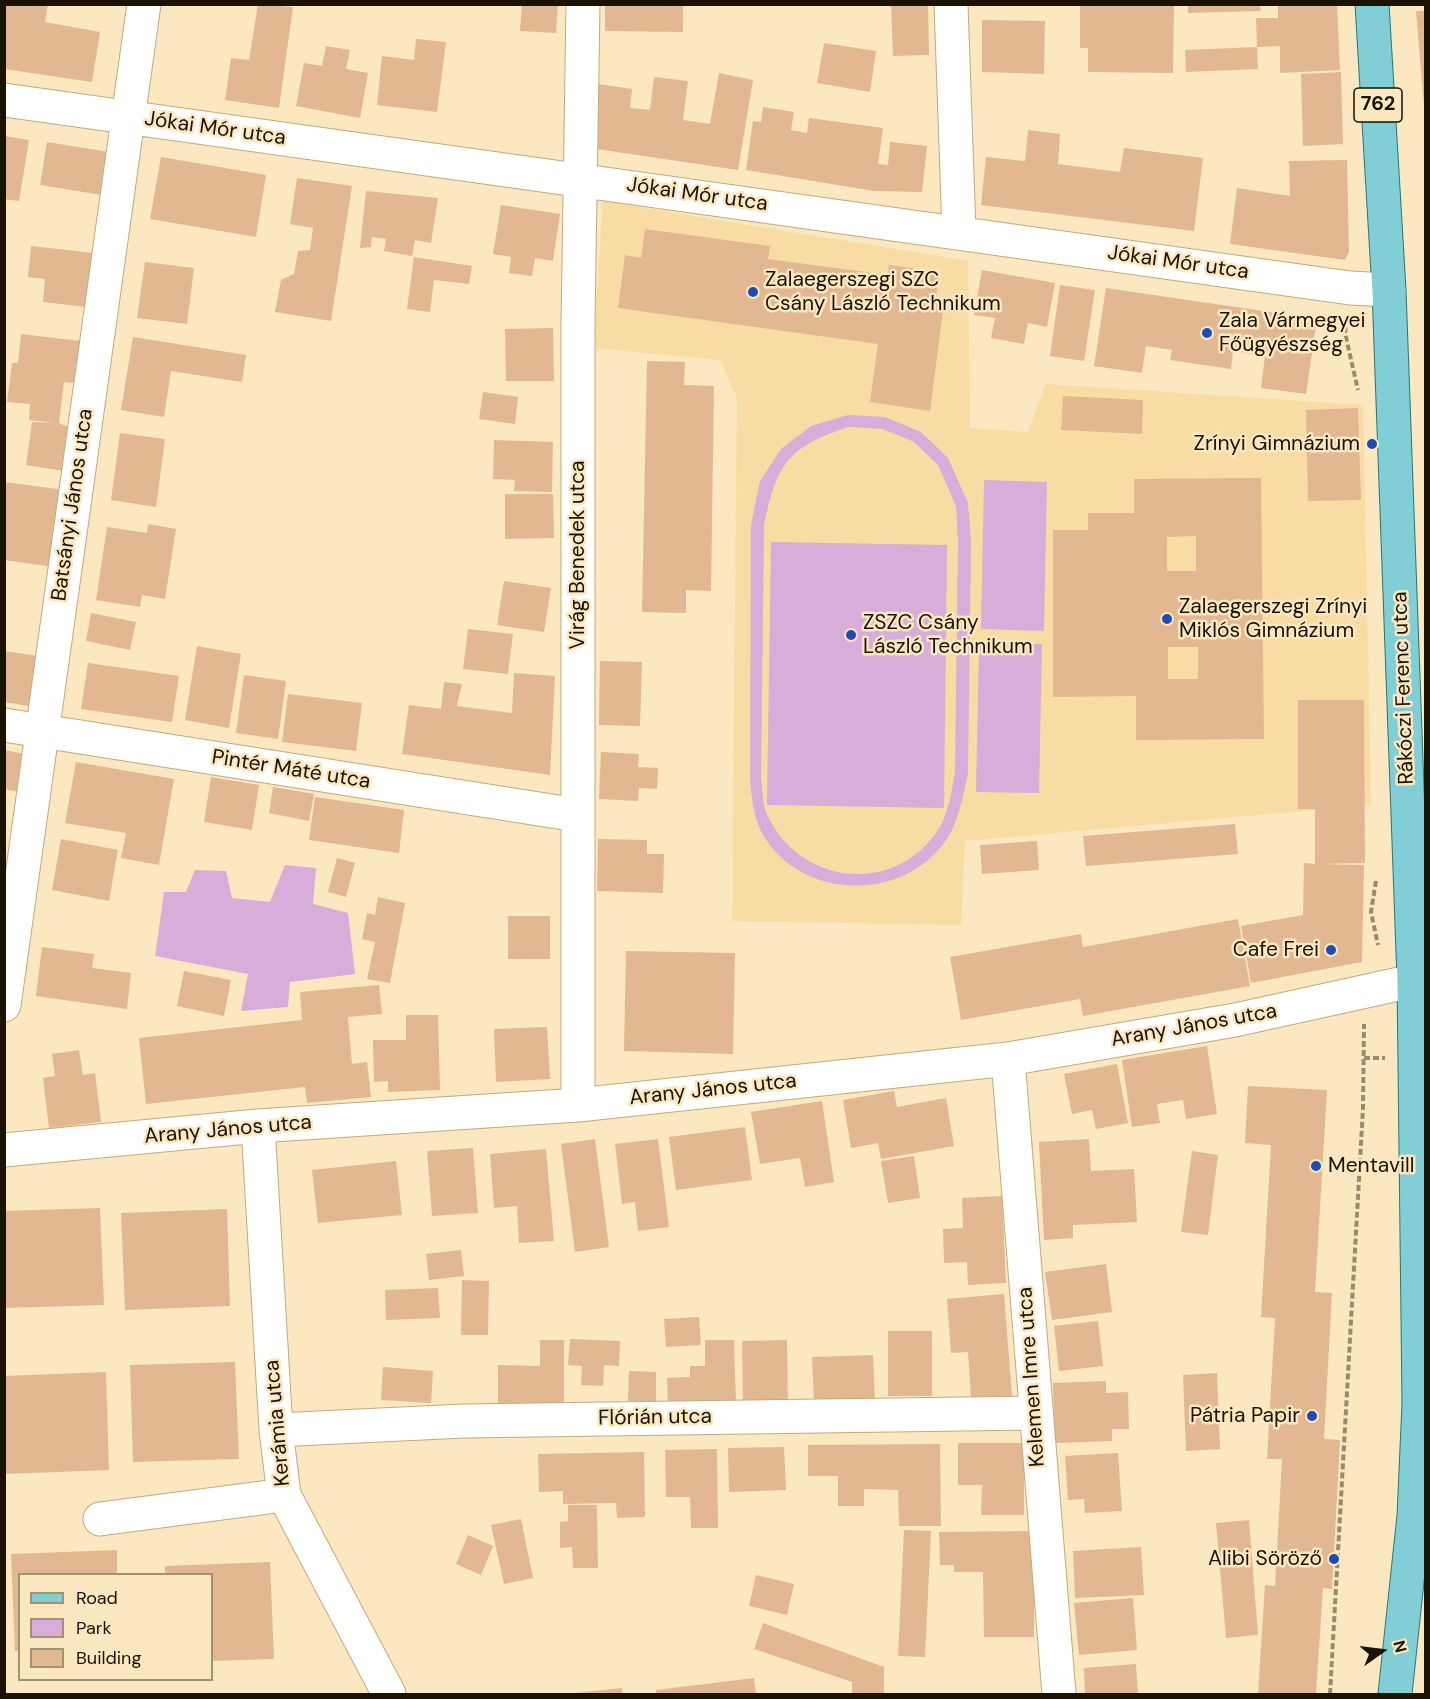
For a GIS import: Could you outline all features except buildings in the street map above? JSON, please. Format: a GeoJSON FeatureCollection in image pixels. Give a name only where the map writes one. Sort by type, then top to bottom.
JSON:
{"type":"FeatureCollection","features":[{"type":"Feature","properties":{"kind":"main road","name":"Rákóczi Ferenc utca"},"geometry":{"type":"LineString","coordinates":[[1372,4],[1389,290],[1420,979],[1422,1278],[1419,1404],[1414,1516],[1395,1695]]}},
{"type":"Feature","properties":{"kind":"street","name":"Batsányi János utca"},"geometry":{"type":"LineString","coordinates":[[4,1005],[144,4]]}},
{"type":"Feature","properties":{"kind":"street","name":"Virág Benedek utca"},"geometry":{"type":"LineString","coordinates":[[578,1105],[578,325],[583,4]]}},
{"type":"Feature","properties":{"kind":"street"},"geometry":{"type":"LineString","coordinates":[[951,4],[958,232]]}},
{"type":"Feature","properties":{"kind":"street","name":"Jókai Mór utca"},"geometry":{"type":"LineString","coordinates":[[4,100],[1350,288],[1389,290]]}},
{"type":"Feature","properties":{"kind":"street","name":"Pintér Máté utca"},"geometry":{"type":"LineString","coordinates":[[4,725],[578,815]]}},
{"type":"Feature","properties":{"kind":"street","name":"Arany János utca"},"geometry":{"type":"LineString","coordinates":[[4,1150],[258,1126],[578,1105],[1008,1059],[1235,1020],[1363,994],[1420,979]]}},
{"type":"Feature","properties":{"kind":"street","name":"Kelemen Imre utca"},"geometry":{"type":"LineString","coordinates":[[1008,1059],[1034,1413],[1059,1695]]}},
{"type":"Feature","properties":{"kind":"street","name":"Kerámia utca"},"geometry":{"type":"LineString","coordinates":[[258,1126],[276,1430],[284,1495],[389,1695]]}},
{"type":"Feature","properties":{"kind":"street","name":"Flórián utca"},"geometry":{"type":"LineString","coordinates":[[276,1430],[464,1421],[1034,1413]]}},
{"type":"Feature","properties":{"kind":"street"},"geometry":{"type":"LineString","coordinates":[[100,1519],[284,1495]]}},
{"type":"Feature","properties":{"kind":"path"},"geometry":{"type":"LineString","coordinates":[[1330,1695],[1363,1108],[1363,994]]}},
{"type":"Feature","properties":{"kind":"shaded area"},"geometry":{"type":"Polygon","coordinates":[[[603,201],[968,261],[970,428],[1028,432],[1046,384],[1363,405],[1371,805],[965,841],[961,925],[732,921],[737,398],[720,360],[593,348],[603,201]]]}},
{"type":"Feature","properties":{"kind":"green space"},"geometry":{"type":"Polygon","coordinates":[[[848,415],[885,417],[921,432],[948,458],[968,503],[971,541],[968,773],[962,802],[952,830],[937,852],[916,869],[893,880],[868,885],[842,885],[817,879],[794,867],[774,850],[763,834],[752,798],[750,778],[751,525],[760,481],[781,449],[811,426],[848,415]],[[849,427],[828,434],[798,451],[780,473],[764,526],[761,778],[764,806],[782,839],[802,857],[826,869],[851,874],[877,872],[901,864],[923,848],[944,819],[955,772],[958,541],[956,506],[938,465],[914,442],[883,429],[849,427]]]}},
{"type":"Feature","properties":{"kind":"green space"},"geometry":{"type":"Polygon","coordinates":[[[984,480],[1047,482],[1044,631],[981,629],[984,480]]]}},
{"type":"Feature","properties":{"kind":"green space"},"geometry":{"type":"Polygon","coordinates":[[[771,542],[947,545],[944,808],[767,805],[771,542]]]}},
{"type":"Feature","properties":{"kind":"green space"},"geometry":{"type":"Polygon","coordinates":[[[979,643],[1042,644],[1039,793],[976,792],[979,643]]]}},
{"type":"Feature","properties":{"kind":"green space"},"geometry":{"type":"Polygon","coordinates":[[[285,865],[316,868],[313,904],[348,913],[355,974],[290,982],[288,1007],[241,1011],[248,974],[155,956],[164,892],[186,892],[195,870],[226,871],[232,898],[270,902],[285,865]]]}},
{"type":"Feature","properties":{"kind":"place","name":"Zalaegerszegi SZC Csány László Technikum"},"geometry":{"type":"Point","coordinates":[753,292]}},
{"type":"Feature","properties":{"kind":"place","name":"Zala Vármegyei Főügyészség"},"geometry":{"type":"Point","coordinates":[1207,333]}},
{"type":"Feature","properties":{"kind":"place","name":"Zrínyi Gimnázium"},"geometry":{"type":"Point","coordinates":[1372,444]}},
{"type":"Feature","properties":{"kind":"place","name":"Zalaegerszegi Zrínyi Miklós Gimnázium"},"geometry":{"type":"Point","coordinates":[1167,619]}},
{"type":"Feature","properties":{"kind":"place","name":"ZSZC Csány László Technikum"},"geometry":{"type":"Point","coordinates":[851,635]}},
{"type":"Feature","properties":{"kind":"place","name":"Cafe Frei"},"geometry":{"type":"Point","coordinates":[1331,950]}},
{"type":"Feature","properties":{"kind":"place","name":"Mentavill"},"geometry":{"type":"Point","coordinates":[1316,1166]}},
{"type":"Feature","properties":{"kind":"place","name":"Pátria Papir"},"geometry":{"type":"Point","coordinates":[1312,1416]}},
{"type":"Feature","properties":{"kind":"place","name":"Alibi Söröző"},"geometry":{"type":"Point","coordinates":[1334,1559]}}]}
